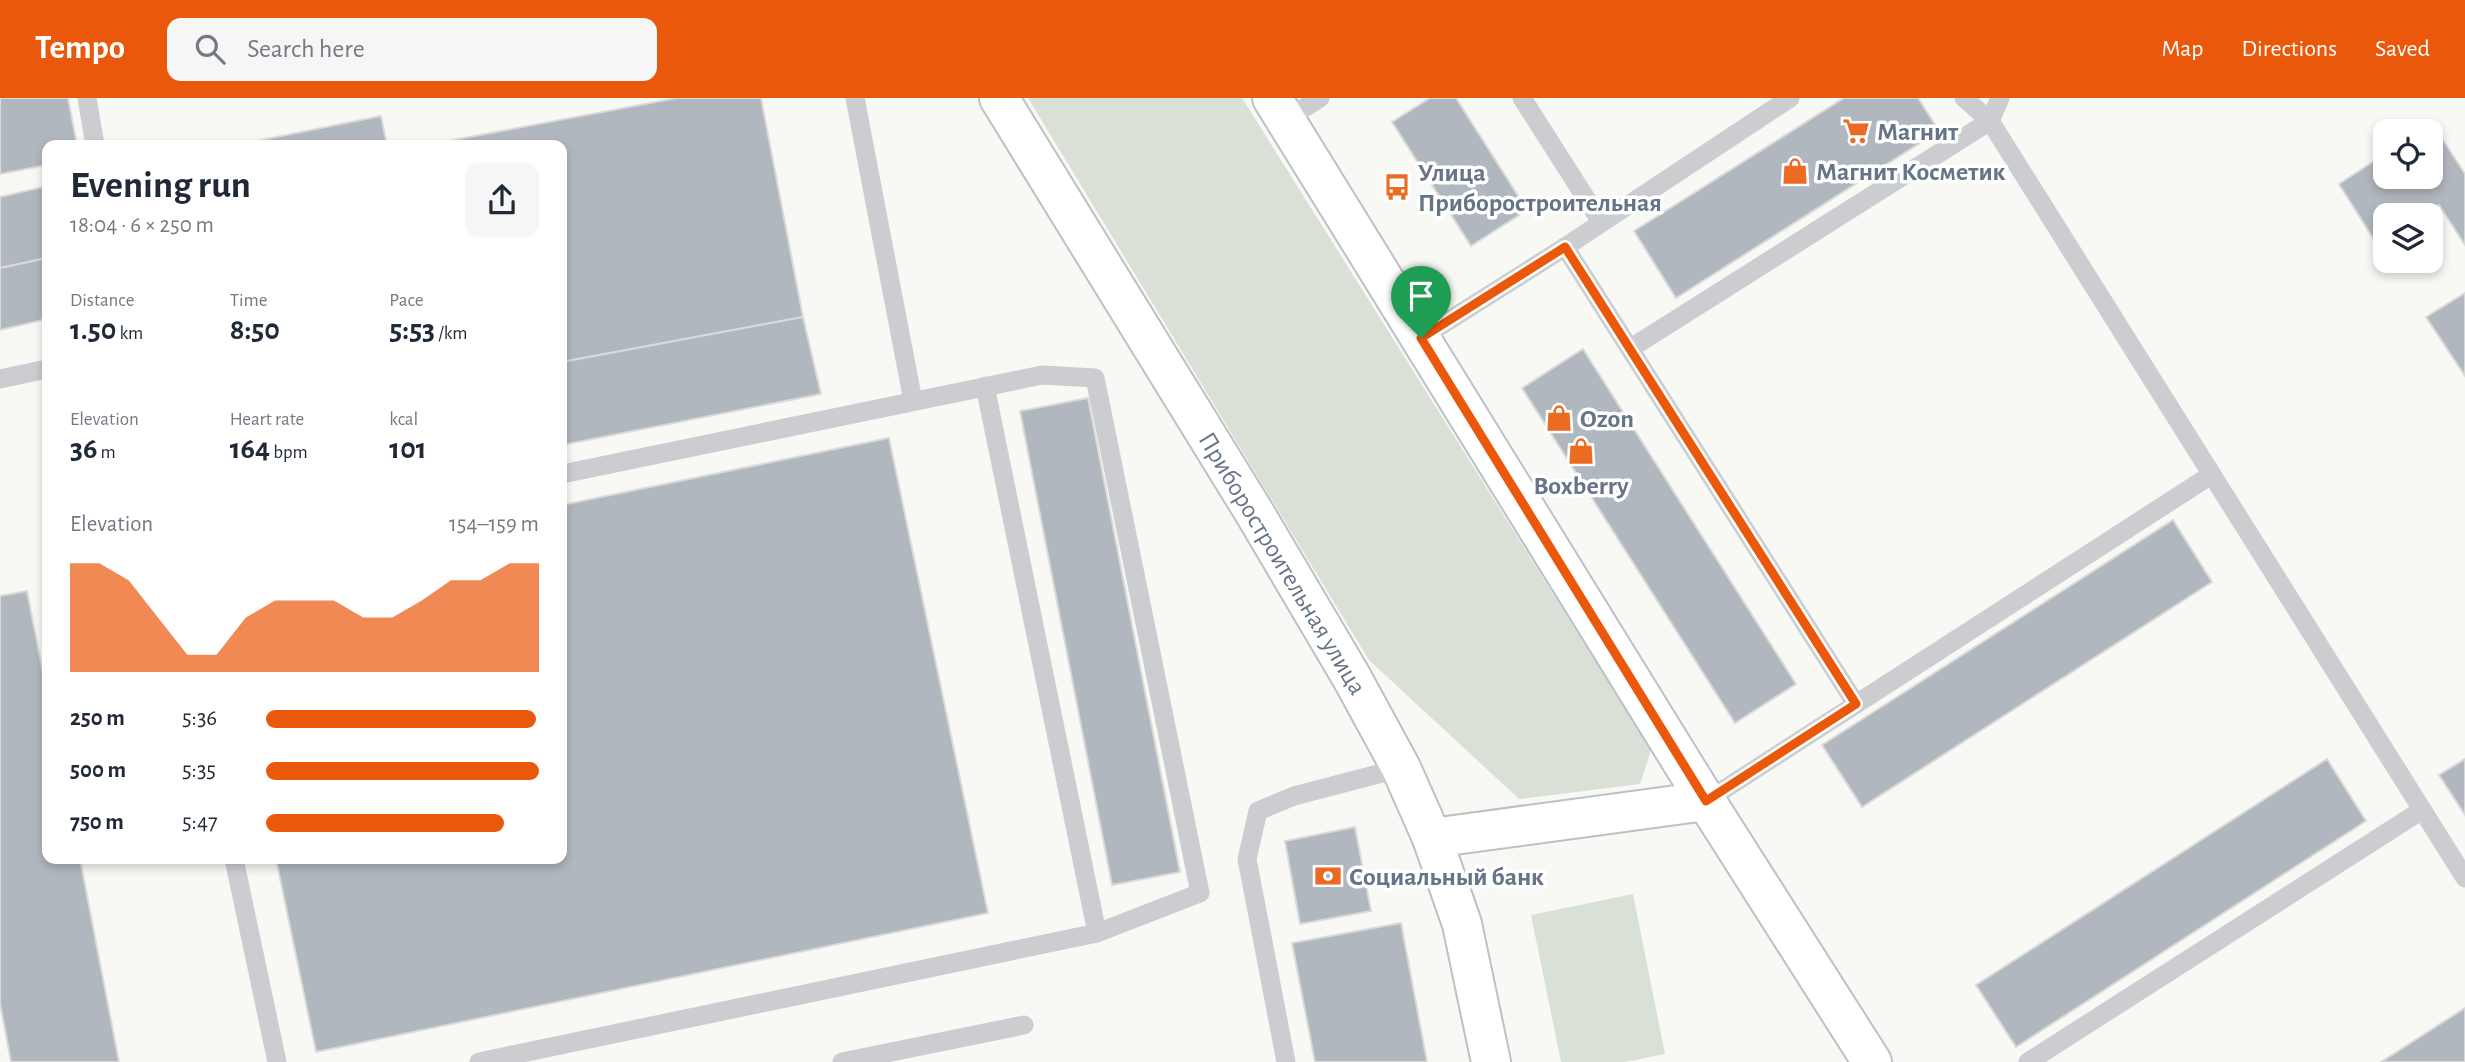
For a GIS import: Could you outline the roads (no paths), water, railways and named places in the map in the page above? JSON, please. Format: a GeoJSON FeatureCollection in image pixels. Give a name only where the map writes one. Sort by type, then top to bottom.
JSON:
{"type":"FeatureCollection","features":[{"type":"Feature","properties":{"kind":"main road","name":"Приборостроительная улица"},"geometry":{"type":"LineString","coordinates":[[999,98],[1254,512],[1352,678],[1401,768],[1432,838],[1462,923],[1490,1062]]}},
{"type":"Feature","properties":{"kind":"main road"},"geometry":{"type":"LineString","coordinates":[[1278,109],[1706,801],[1872,1062]]}},
{"type":"Feature","properties":{"kind":"main road"},"geometry":{"type":"LineString","coordinates":[[1432,838],[1706,801]]}},
{"type":"Feature","properties":{"kind":"lane"},"geometry":{"type":"LineString","coordinates":[[87,98],[94,140]]}},
{"type":"Feature","properties":{"kind":"lane"},"geometry":{"type":"LineString","coordinates":[[855,98],[913,401]]}},
{"type":"Feature","properties":{"kind":"lane"},"geometry":{"type":"LineString","coordinates":[[1278,109],[1320,98]]}},
{"type":"Feature","properties":{"kind":"lane"},"geometry":{"type":"LineString","coordinates":[[1521,98],[1601,222]]}},
{"type":"Feature","properties":{"kind":"lane"},"geometry":{"type":"LineString","coordinates":[[1421,338],[1565,247],[1790,98]]}},
{"type":"Feature","properties":{"kind":"lane"},"geometry":{"type":"LineString","coordinates":[[1964,98],[1990,121],[2465,878]]}},
{"type":"Feature","properties":{"kind":"lane"},"geometry":{"type":"LineString","coordinates":[[1631,348],[1990,121],[2000,98]]}},
{"type":"Feature","properties":{"kind":"lane"},"geometry":{"type":"LineString","coordinates":[[1565,247],[1856,704]]}},
{"type":"Feature","properties":{"kind":"lane"},"geometry":{"type":"LineString","coordinates":[[0,379],[42,370]]}},
{"type":"Feature","properties":{"kind":"lane"},"geometry":{"type":"LineString","coordinates":[[479,1062],[1097,933],[1200,893],[1095,378],[1042,374],[567,473]]}},
{"type":"Feature","properties":{"kind":"lane"},"geometry":{"type":"LineString","coordinates":[[985,386],[1097,933]]}},
{"type":"Feature","properties":{"kind":"lane"},"geometry":{"type":"LineString","coordinates":[[1706,801],[2211,475]]}},
{"type":"Feature","properties":{"kind":"lane"},"geometry":{"type":"LineString","coordinates":[[1286,1062],[1247,859],[1258,811],[1294,796],[1401,768]]}},
{"type":"Feature","properties":{"kind":"lane"},"geometry":{"type":"LineString","coordinates":[[2028,1062],[2422,810]]}},
{"type":"Feature","properties":{"kind":"lane"},"geometry":{"type":"LineString","coordinates":[[235,864],[277,1062]]}},
{"type":"Feature","properties":{"kind":"lane"},"geometry":{"type":"LineString","coordinates":[[842,1062],[1024,1025]]}},
{"type":"Feature","properties":{"kind":"place","name":"Магнит"},"geometry":{"type":"Point","coordinates":[1856,131]}},
{"type":"Feature","properties":{"kind":"place","name":"Магнит Косметик"},"geometry":{"type":"Point","coordinates":[1795,171]}},
{"type":"Feature","properties":{"kind":"place","name":"Улица Приборостроительная"},"geometry":{"type":"Point","coordinates":[1397,187]}},
{"type":"Feature","properties":{"kind":"place","name":"Ozon"},"geometry":{"type":"Point","coordinates":[1559,418]}},
{"type":"Feature","properties":{"kind":"place","name":"Boxberry"},"geometry":{"type":"Point","coordinates":[1581,451]}},
{"type":"Feature","properties":{"kind":"place","name":"Социальный банк"},"geometry":{"type":"Point","coordinates":[1328,876]}}]}
